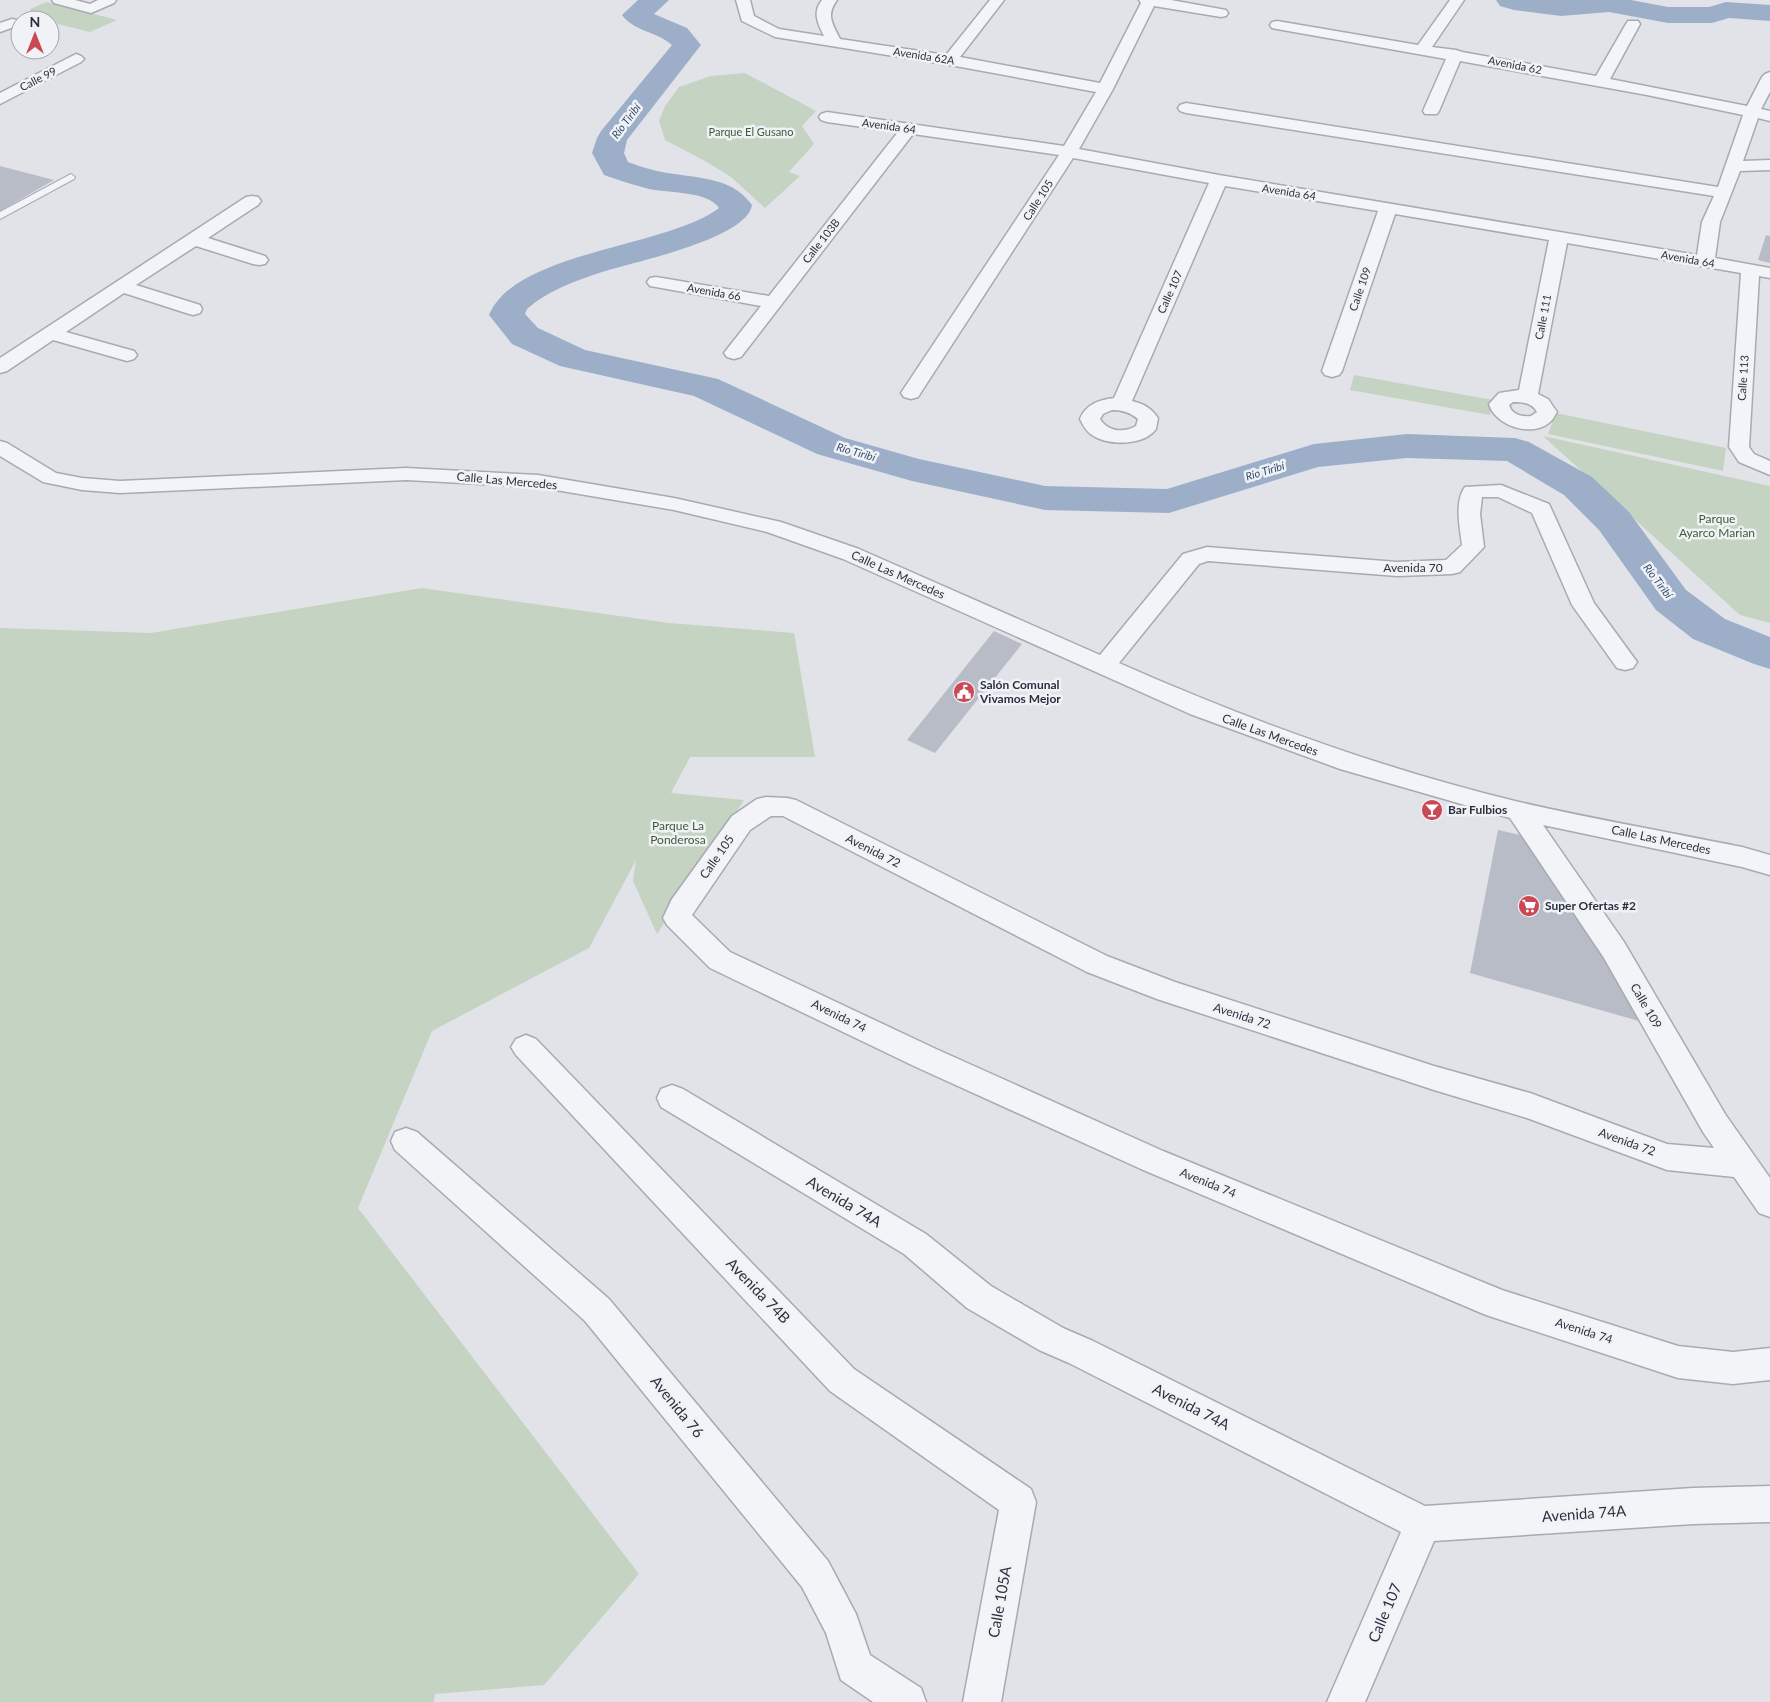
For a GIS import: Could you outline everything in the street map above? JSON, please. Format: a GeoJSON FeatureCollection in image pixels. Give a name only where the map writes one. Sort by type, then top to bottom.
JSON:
{"type":"FeatureCollection","features":[{"type":"Feature","properties":{"kind":"street"},"geometry":{"type":"LineString","coordinates":[[59,0],[91,9],[109,0]]}},
{"type":"Feature","properties":{"kind":"street","name":"Avenida 62A"},"geometry":{"type":"LineString","coordinates":[[743,0],[747,18],[775,33],[950,60],[1105,89]]}},
{"type":"Feature","properties":{"kind":"street"},"geometry":{"type":"LineString","coordinates":[[830,0],[824,7],[824,22],[834,41]]}},
{"type":"Feature","properties":{"kind":"street"},"geometry":{"type":"LineString","coordinates":[[950,60],[997,0]]}},
{"type":"Feature","properties":{"kind":"street"},"geometry":{"type":"LineString","coordinates":[[1146,0],[1221,13]]}},
{"type":"Feature","properties":{"kind":"street","name":"Calle 105"},"geometry":{"type":"LineString","coordinates":[[911,393],[1069,152],[1105,89],[1151,0]]}},
{"type":"Feature","properties":{"kind":"street"},"geometry":{"type":"LineString","coordinates":[[1422,49],[1457,0]]}},
{"type":"Feature","properties":{"kind":"street"},"geometry":{"type":"LineString","coordinates":[[1601,81],[1632,24]]}},
{"type":"Feature","properties":{"kind":"street","name":"Avenida 62"},"geometry":{"type":"LineString","coordinates":[[1277,25],[1456,54],[1601,81],[1770,116]]}},
{"type":"Feature","properties":{"kind":"street"},"geometry":{"type":"LineString","coordinates":[[1431,111],[1456,54]]}},
{"type":"Feature","properties":{"kind":"street","name":"Calle 99"},"geometry":{"type":"LineString","coordinates":[[0,98],[76,59]]}},
{"type":"Feature","properties":{"kind":"street"},"geometry":{"type":"LineString","coordinates":[[1706,263],[1711,222],[1724,193],[1752,112],[1770,77]]}},
{"type":"Feature","properties":{"kind":"street"},"geometry":{"type":"LineString","coordinates":[[1186,108],[1724,193]]}},
{"type":"Feature","properties":{"kind":"street","name":"Avenida 64"},"geometry":{"type":"LineString","coordinates":[[827,117],[1069,152],[1219,180],[1770,273]]}},
{"type":"Feature","properties":{"kind":"street","name":"Calle 103B"},"geometry":{"type":"LineString","coordinates":[[734,353],[909,129]]}},
{"type":"Feature","properties":{"kind":"street"},"geometry":{"type":"LineString","coordinates":[[1734,166],[1770,165]]}},
{"type":"Feature","properties":{"kind":"street","name":"Calle 107"},"geometry":{"type":"LineString","coordinates":[[1121,404],[1219,180]]}},
{"type":"Feature","properties":{"kind":"street"},"geometry":{"type":"LineString","coordinates":[[0,367],[252,201]]}},
{"type":"Feature","properties":{"kind":"street","name":"Calle 109"},"geometry":{"type":"LineString","coordinates":[[1332,371],[1388,208]]}},
{"type":"Feature","properties":{"kind":"street","name":"Calle 111"},"geometry":{"type":"LineString","coordinates":[[1528,398],[1559,236]]}},
{"type":"Feature","properties":{"kind":"street"},"geometry":{"type":"LineString","coordinates":[[193,240],[259,260]]}},
{"type":"Feature","properties":{"kind":"street","name":"Calle 113"},"geometry":{"type":"LineString","coordinates":[[1750,270],[1739,447],[1746,458],[1770,468]]}},
{"type":"Feature","properties":{"kind":"street","name":"Avenida 66"},"geometry":{"type":"LineString","coordinates":[[656,282],[773,302]]}},
{"type":"Feature","properties":{"kind":"street"},"geometry":{"type":"LineString","coordinates":[[122,287],[193,309]]}},
{"type":"Feature","properties":{"kind":"street"},"geometry":{"type":"LineString","coordinates":[[50,334],[127,356]]}},
{"type":"Feature","properties":{"kind":"street","name":"Calle Las Mercedes"},"geometry":{"type":"LineString","coordinates":[[0,447],[50,478],[82,484],[120,487],[406,474],[538,481],[674,504],[773,527],[851,554],[1199,708],[1349,763],[1519,811],[1742,857],[1770,866]]}},
{"type":"Feature","properties":{"kind":"street","name":"Avenida 70"},"geometry":{"type":"LineString","coordinates":[[1103,667],[1191,559],[1207,554],[1398,569],[1452,567],[1473,547],[1469,514],[1472,491],[1502,491],[1541,509],[1583,606],[1625,662]]}},
{"type":"Feature","properties":{"kind":"street","name":"Calle 105"},"geometry":{"type":"LineString","coordinates":[[678,918],[682,906],[741,823],[766,806]]}},
{"type":"Feature","properties":{"kind":"street","name":"Avenida 72"},"geometry":{"type":"LineString","coordinates":[[766,806],[786,807],[1097,964],[1167,991],[1434,1078],[1530,1106],[1667,1157],[1741,1164]]}},
{"type":"Feature","properties":{"kind":"street","name":"Calle 109"},"geometry":{"type":"LineString","coordinates":[[1519,811],[1614,950],[1714,1123],[1770,1203]]}},
{"type":"Feature","properties":{"kind":"street","name":"Avenida 74"},"geometry":{"type":"LineString","coordinates":[[678,918],[720,960],[926,1058],[1152,1160],[1498,1304],[1678,1362],[1733,1368],[1770,1364]]}},
{"type":"Feature","properties":{"kind":"street","name":"Avenida 74B"},"geometry":{"type":"LineString","coordinates":[[526,1047],[842,1380],[1018,1502]]}},
{"type":"Feature","properties":{"kind":"street","name":"Avenida 74A"},"geometry":{"type":"LineString","coordinates":[[672,1098],[914,1244],[979,1297],[1051,1339],[1423,1524],[1693,1506],[1770,1504]]}},
{"type":"Feature","properties":{"kind":"street","name":"Avenida 76"},"geometry":{"type":"LineString","coordinates":[[406,1141],[597,1310],[815,1574],[843,1627],[854,1667],[906,1702]]}},
{"type":"Feature","properties":{"kind":"street","name":"Calle 105A"},"geometry":{"type":"LineString","coordinates":[[982,1702],[1018,1502]]}},
{"type":"Feature","properties":{"kind":"street","name":"Calle 107"},"geometry":{"type":"LineString","coordinates":[[1346,1702],[1423,1524]]}},
{"type":"Feature","properties":{"kind":"lane"},"geometry":{"type":"LineString","coordinates":[[0,216],[71,177]]}},
{"type":"Feature","properties":{"kind":"green space"},"geometry":{"type":"Polygon","coordinates":[[[47,2],[117,20],[90,32],[60,24],[60,10],[30,9],[47,2]]]}},
{"type":"Feature","properties":{"kind":"green space","name":"Parque El Gusano"},"geometry":{"type":"Polygon","coordinates":[[[745,73],[816,111],[802,126],[814,144],[789,172],[800,176],[765,208],[731,177],[665,140],[659,121],[665,106],[679,87],[711,76],[745,73]]]}},
{"type":"Feature","properties":{"kind":"green space"},"geometry":{"type":"Polygon","coordinates":[[[1354,375],[1493,400],[1490,415],[1350,390],[1354,375]]]}},
{"type":"Feature","properties":{"kind":"green space"},"geometry":{"type":"Polygon","coordinates":[[[1556,413],[1726,448],[1723,471],[1548,434],[1556,413]]]}},
{"type":"Feature","properties":{"kind":"green space","name":"Parque Ayarco Marian"},"geometry":{"type":"Polygon","coordinates":[[[1543,436],[1770,486],[1770,623],[1740,615],[1543,436]]]}},
{"type":"Feature","properties":{"kind":"green space","name":"Parque La Ponderosa"},"geometry":{"type":"Polygon","coordinates":[[[422,588],[669,623],[794,633],[815,757],[690,757],[671,793],[744,800],[657,934],[633,881],[636,860],[589,948],[432,1031],[358,1208],[639,1574],[544,1685],[435,1694],[434,1702],[0,1702],[0,628],[151,633],[422,588]]]}},
{"type":"Feature","properties":{"kind":"building"},"geometry":{"type":"Polygon","coordinates":[[[0,166],[54,180],[0,211],[0,166]]]}},
{"type":"Feature","properties":{"kind":"building"},"geometry":{"type":"Polygon","coordinates":[[[1766,235],[1770,236],[1770,263],[1758,260],[1766,235]]]}},
{"type":"Feature","properties":{"kind":"building","name":"Salón Comunal Vivamos Mejor"},"geometry":{"type":"Polygon","coordinates":[[[994,631],[1022,644],[935,753],[907,740],[994,631]]]}},
{"type":"Feature","properties":{"kind":"building","name":"Super Ofertas #2"},"geometry":{"type":"Polygon","coordinates":[[[1498,830],[1538,839],[1639,1021],[1470,973],[1498,830]]]}},
{"type":"Feature","properties":{"kind":"waterway","name":"Río Tiribí"},"geometry":{"type":"LineString","coordinates":[[655,0],[636,15],[677,34],[687,45],[612,138],[608,153],[615,168],[652,180],[709,189],[729,198],[736,205],[735,211],[719,223],[668,242],[570,272],[524,295],[514,303],[507,315],[525,336],[573,358],[705,387],[831,446],[912,469],[1045,498],[1169,501],[1314,456],[1407,446],[1515,450],[1578,486],[1614,521],[1671,600],[1709,629],[1770,654]]}},
{"type":"Feature","properties":{"kind":"waterway"},"geometry":{"type":"LineString","coordinates":[[1510,0],[1524,4],[1561,8],[1609,4],[1668,15],[1712,15],[1726,10],[1770,13]]}},
{"type":"Feature","properties":{"kind":"place","name":"Salón Comunal Vivamos Mejor"},"geometry":{"type":"Point","coordinates":[964,692]}},
{"type":"Feature","properties":{"kind":"place","name":"Bar Fulbios"},"geometry":{"type":"Point","coordinates":[1432,810]}},
{"type":"Feature","properties":{"kind":"place","name":"Super Ofertas #2"},"geometry":{"type":"Point","coordinates":[1529,906]}}]}
